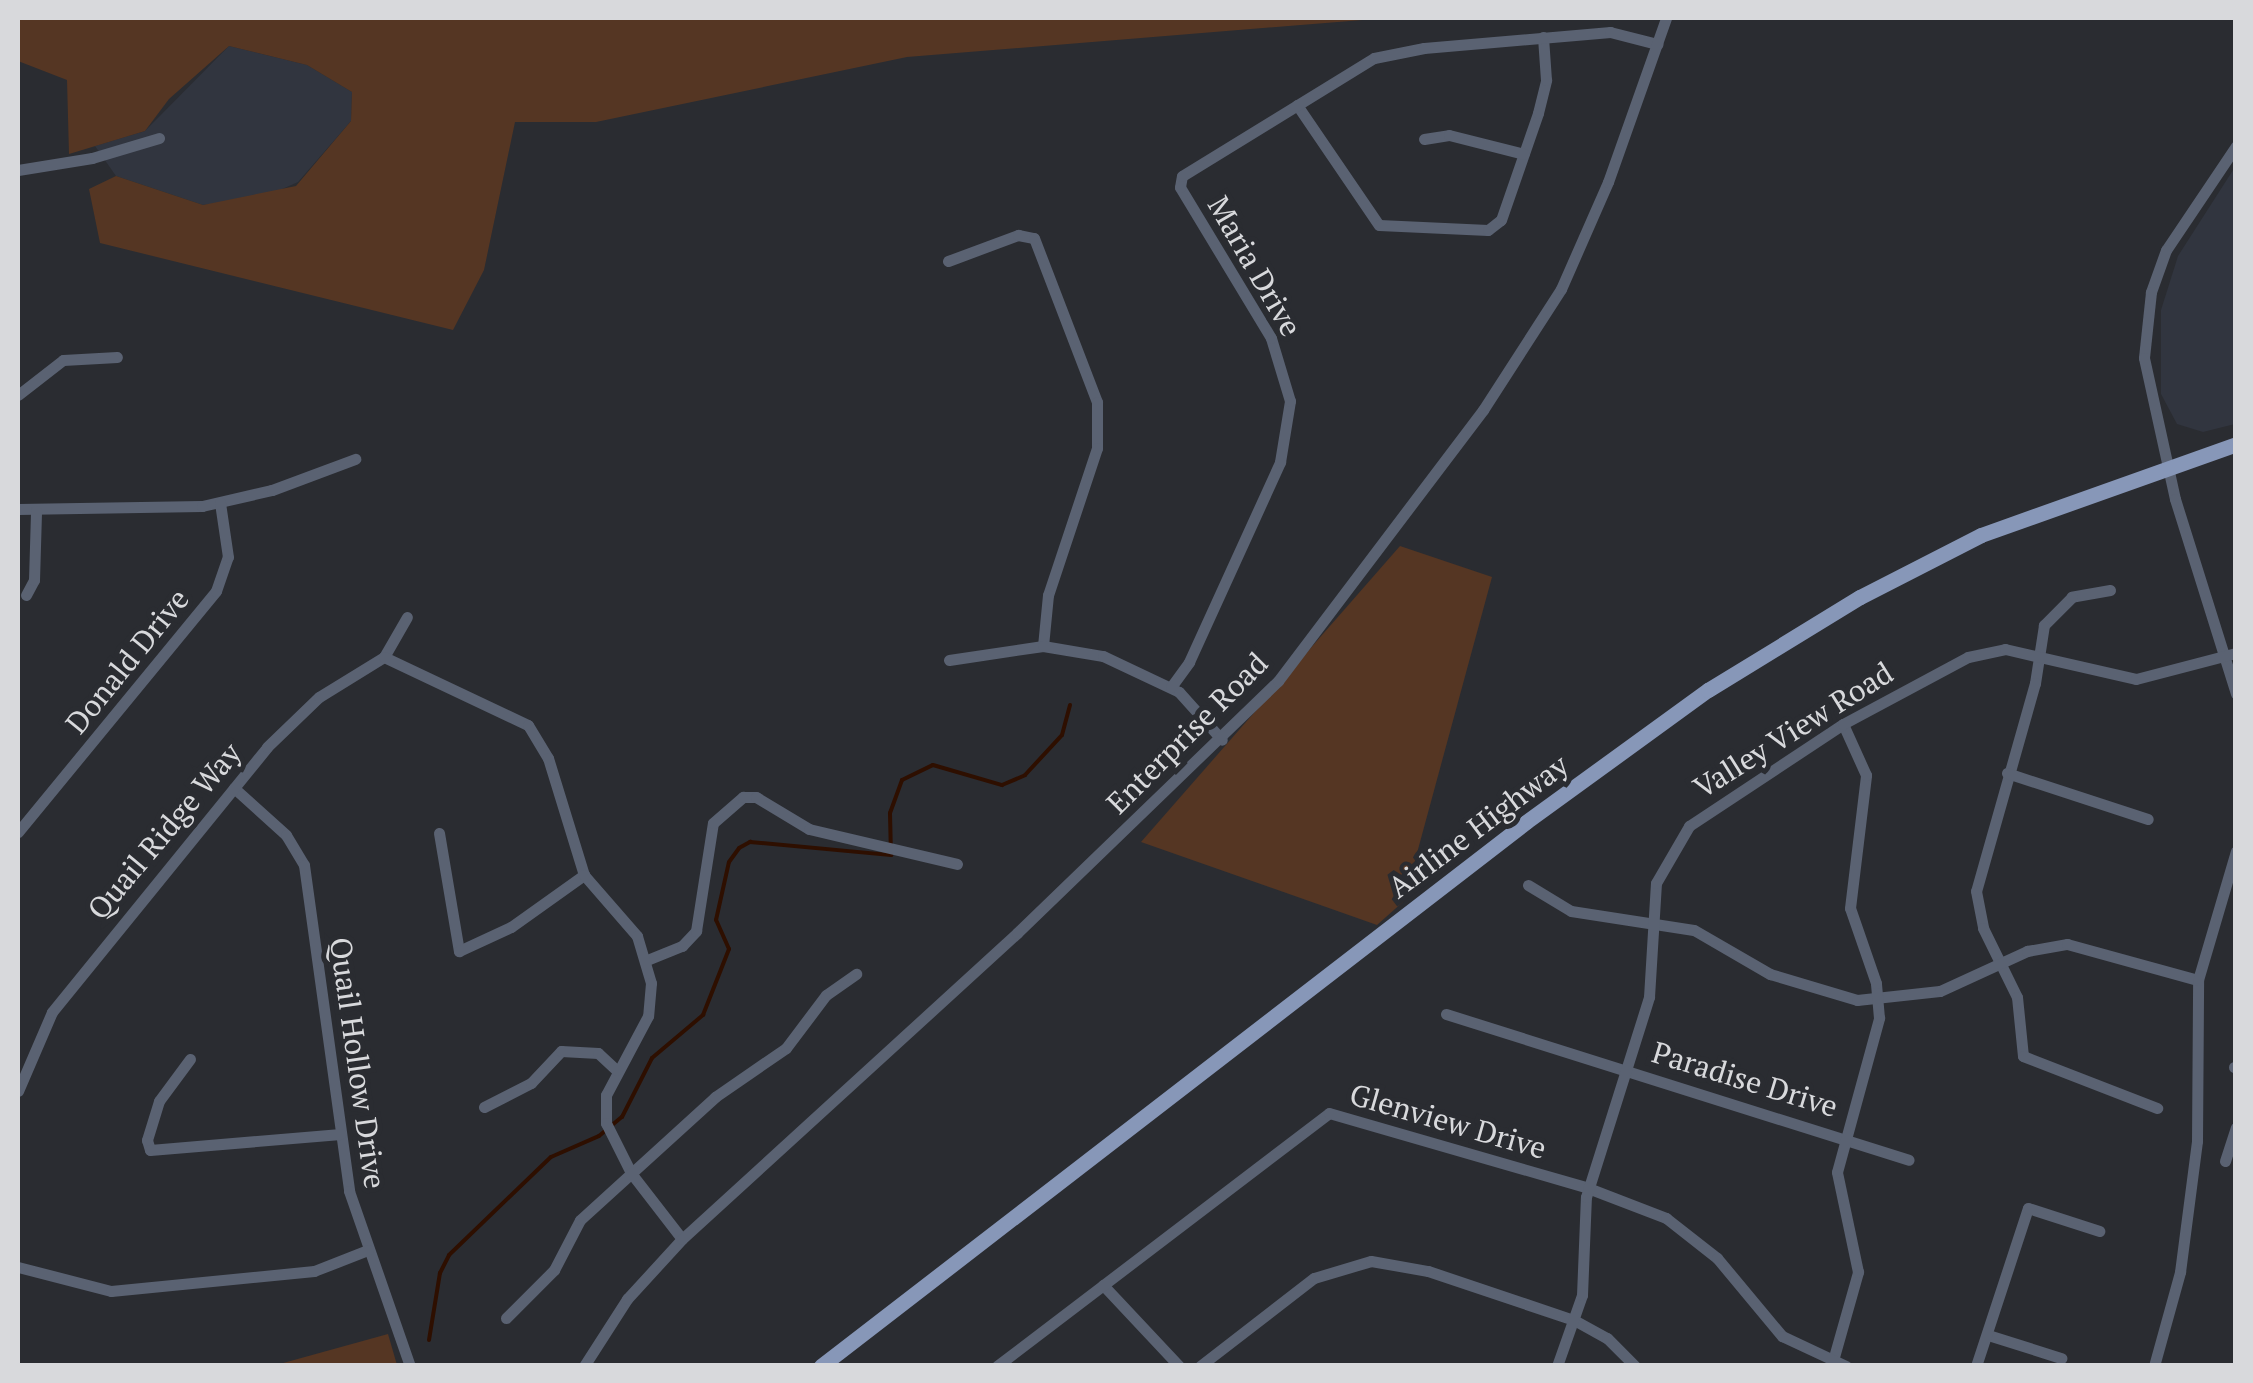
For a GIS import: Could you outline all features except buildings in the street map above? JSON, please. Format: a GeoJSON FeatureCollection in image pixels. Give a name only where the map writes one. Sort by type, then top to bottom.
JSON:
{"type":"FeatureCollection","features":[{"type":"Feature","properties":{"kind":"main road","name":"Airline Highway"},"geometry":{"type":"LineString","coordinates":[[821,1366],[1526,822],[1708,690],[1860,597],[1981,535],[2167,465],[2236,444]]}},
{"type":"Feature","properties":{"kind":"street","name":"Enterprise Road"},"geometry":{"type":"LineString","coordinates":[[584,1366],[627,1298],[682,1239],[1222,740],[1365,570],[1528,344],[1578,257],[1666,18]]}},
{"type":"Feature","properties":{"kind":"street","name":"Maria Drive"},"geometry":{"type":"LineString","coordinates":[[1171,687],[1189,662],[1280,462],[1290,401],[1271,338],[1180,186],[1182,176],[1374,58],[1610,32],[1657,44]]}},
{"type":"Feature","properties":{"kind":"street"},"geometry":{"type":"LineString","coordinates":[[1297,105],[1379,226],[1488,230],[1501,220],[1546,80],[1543,38]]}},
{"type":"Feature","properties":{"kind":"street"},"geometry":{"type":"LineString","coordinates":[[1424,139],[1449,135],[1524,154]]}},
{"type":"Feature","properties":{"kind":"street"},"geometry":{"type":"LineString","coordinates":[[18,170],[92,158],[159,138]]}},
{"type":"Feature","properties":{"kind":"street"},"geometry":{"type":"LineString","coordinates":[[2236,146],[2176,233],[2151,292],[2146,378],[2167,465],[2229,655],[2236,694]]}},
{"type":"Feature","properties":{"kind":"street"},"geometry":{"type":"LineString","coordinates":[[948,261],[1018,235],[1034,238],[1097,402],[1097,448],[1048,595],[1044,646]]}},
{"type":"Feature","properties":{"kind":"street"},"geometry":{"type":"LineString","coordinates":[[18,394],[63,360],[117,357]]}},
{"type":"Feature","properties":{"kind":"street"},"geometry":{"type":"LineString","coordinates":[[18,509],[220,503],[355,459]]}},
{"type":"Feature","properties":{"kind":"street","name":"Donald Drive"},"geometry":{"type":"LineString","coordinates":[[18,832],[216,591],[228,557],[220,503]]}},
{"type":"Feature","properties":{"kind":"street"},"geometry":{"type":"LineString","coordinates":[[26,596],[34,580],[36,511]]}},
{"type":"Feature","properties":{"kind":"street"},"geometry":{"type":"LineString","coordinates":[[2110,590],[2057,607],[2044,626],[2040,659],[1976,891],[1983,928],[2017,997],[2026,1059],[2157,1108]]}},
{"type":"Feature","properties":{"kind":"street"},"geometry":{"type":"LineString","coordinates":[[407,618],[384,658],[528,725],[548,758],[584,875],[627,922],[647,960],[648,1016],[616,1070],[606,1123],[630,1173],[682,1239]]}},
{"type":"Feature","properties":{"kind":"street"},"geometry":{"type":"LineString","coordinates":[[950,660],[1044,646],[1104,656],[1171,687],[1222,740]]}},
{"type":"Feature","properties":{"kind":"street","name":"Valley View Road"},"geometry":{"type":"LineString","coordinates":[[1557,1366],[1584,1282],[1588,1188],[1631,1070],[1649,997],[1651,921],[1659,874],[1689,826],[1843,724],[1968,657],[2005,650],[2136,679],[2229,655]]}},
{"type":"Feature","properties":{"kind":"street","name":"Quail Ridge Way"},"geometry":{"type":"LineString","coordinates":[[18,1091],[52,1012],[234,788],[319,698],[384,658]]}},
{"type":"Feature","properties":{"kind":"street"},"geometry":{"type":"LineString","coordinates":[[1837,1364],[1858,1272],[1837,1180],[1845,1135],[1875,1045],[1879,999],[1850,908],[1851,871],[1868,792],[1861,757],[1843,724]]}},
{"type":"Feature","properties":{"kind":"street"},"geometry":{"type":"LineString","coordinates":[[2007,773],[2148,819]]}},
{"type":"Feature","properties":{"kind":"street","name":"Quail Hollow Drive"},"geometry":{"type":"LineString","coordinates":[[234,788],[286,835],[304,865],[340,1134],[368,1250],[410,1366]]}},
{"type":"Feature","properties":{"kind":"street"},"geometry":{"type":"LineString","coordinates":[[647,960],[682,946],[700,926],[713,823],[743,797],[756,797],[809,829],[957,864]]}},
{"type":"Feature","properties":{"kind":"street"},"geometry":{"type":"LineString","coordinates":[[439,833],[459,950],[511,927],[584,875]]}},
{"type":"Feature","properties":{"kind":"street"},"geometry":{"type":"LineString","coordinates":[[2154,1366],[2180,1272],[2197,1141],[2198,980],[2236,851]]}},
{"type":"Feature","properties":{"kind":"street"},"geometry":{"type":"LineString","coordinates":[[1528,885],[1571,911],[1694,930],[1758,969],[1807,987],[1879,999],[1940,991],[2000,962],[2046,946],[2081,945],[2198,980]]}},
{"type":"Feature","properties":{"kind":"street"},"geometry":{"type":"LineString","coordinates":[[506,1318],[554,1270],[580,1220],[715,1097],[776,1057],[826,995],[856,974]]}},
{"type":"Feature","properties":{"kind":"street","name":"Paradise Drive"},"geometry":{"type":"LineString","coordinates":[[1446,1014],[1845,1135],[1908,1160]]}},
{"type":"Feature","properties":{"kind":"street"},"geometry":{"type":"LineString","coordinates":[[484,1106],[518,1092],[549,1058],[567,1049],[598,1053],[616,1070]]}},
{"type":"Feature","properties":{"kind":"street"},"geometry":{"type":"LineString","coordinates":[[190,1059],[164,1091],[146,1140],[150,1150],[340,1134]]}},
{"type":"Feature","properties":{"kind":"street","name":"Glenview Drive"},"geometry":{"type":"LineString","coordinates":[[997,1366],[1328,1113],[1588,1188],[1687,1232],[1782,1336],[1837,1364]]}},
{"type":"Feature","properties":{"kind":"street"},"geometry":{"type":"LineString","coordinates":[[2225,1161],[2236,1128]]}},
{"type":"Feature","properties":{"kind":"street"},"geometry":{"type":"LineString","coordinates":[[1976,1366],[2028,1208],[2099,1231]]}},
{"type":"Feature","properties":{"kind":"street"},"geometry":{"type":"LineString","coordinates":[[18,1267],[111,1290],[314,1271],[368,1250]]}},
{"type":"Feature","properties":{"kind":"street"},"geometry":{"type":"LineString","coordinates":[[1200,1366],[1301,1286],[1352,1263],[1402,1264],[1574,1320],[1608,1338],[1635,1366]]}},
{"type":"Feature","properties":{"kind":"street"},"geometry":{"type":"LineString","coordinates":[[1103,1285],[1179,1366]]}},
{"type":"Feature","properties":{"kind":"street"},"geometry":{"type":"LineString","coordinates":[[1988,1335],[2061,1358]]}},
{"type":"Feature","properties":{"kind":"shaded area"},"geometry":{"type":"Polygon","coordinates":[[[18,18],[1387,18],[907,57],[596,122],[515,122],[484,270],[453,330],[100,243],[89,189],[116,176],[203,205],[296,186],[351,121],[352,92],[307,65],[229,46],[169,99],[145,131],[69,154],[67,80],[18,61],[18,18]]]}},
{"type":"Feature","properties":{"kind":"shaded area"},"geometry":{"type":"Polygon","coordinates":[[[229,46],[307,65],[352,92],[351,121],[298,182],[264,197],[203,205],[116,176],[95,146],[145,131],[229,46]]]}},
{"type":"Feature","properties":{"kind":"shaded area"},"geometry":{"type":"Polygon","coordinates":[[[2235,167],[2235,424],[2203,432],[2177,424],[2161,394],[2161,310],[2178,256],[2235,167]]]}},
{"type":"Feature","properties":{"kind":"shaded area"},"geometry":{"type":"Polygon","coordinates":[[[1400,546],[1492,577],[1404,901],[1377,925],[1141,842],[1400,546]]]}},
{"type":"Feature","properties":{"kind":"shaded area"},"geometry":{"type":"Polygon","coordinates":[[[388,1334],[397,1365],[276,1365],[388,1334]]]}},
{"type":"Feature","properties":{"kind":"waterway"},"geometry":{"type":"LineString","coordinates":[[429,1340],[440,1273],[449,1255],[551,1157],[599,1136],[622,1117],[652,1058],[703,1015],[729,949],[716,920],[729,862],[739,848],[750,842],[891,855],[890,813],[902,780],[933,765],[1002,785],[1025,775],[1062,735],[1070,705]]}}]}
